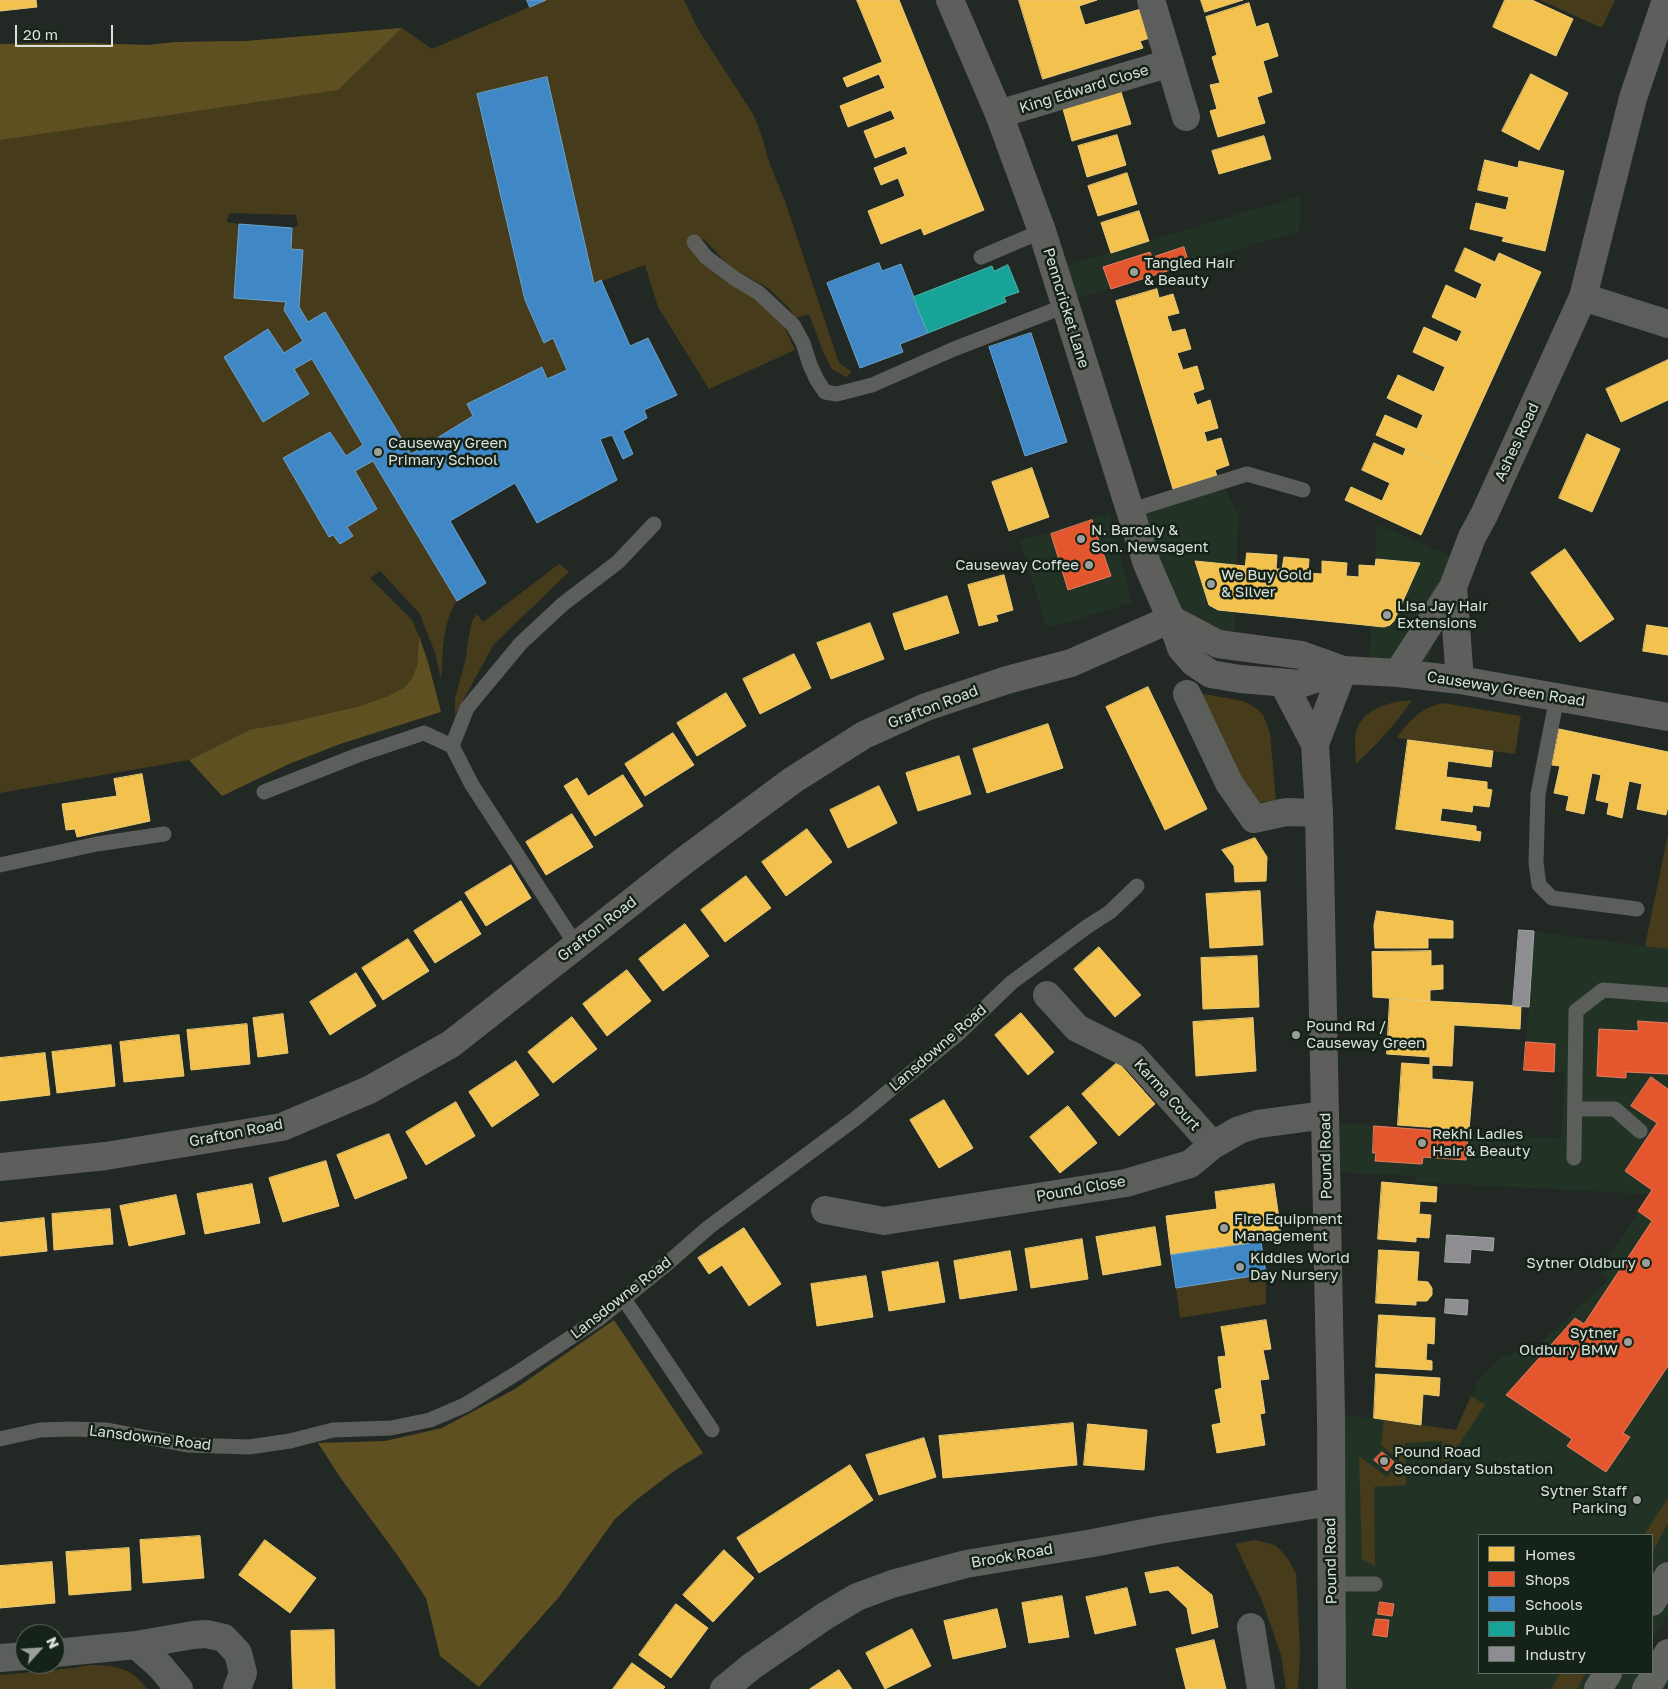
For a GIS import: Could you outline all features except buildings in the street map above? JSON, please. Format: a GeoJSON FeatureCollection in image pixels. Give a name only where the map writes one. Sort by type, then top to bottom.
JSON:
{"type":"FeatureCollection","features":[{"type":"Feature","properties":{"kind":"highway"},"geometry":{"type":"LineString","coordinates":[[1653,1600],[1668,1576]]}},
{"type":"Feature","properties":{"kind":"highway"},"geometry":{"type":"LineString","coordinates":[[1598,1689],[1607,1674]]}},
{"type":"Feature","properties":{"kind":"street","name":"Penncricket Lane"},"geometry":{"type":"LineString","coordinates":[[950,0],[999,114],[1042,231],[1147,564],[1171,619]]}},
{"type":"Feature","properties":{"kind":"street","name":"King Edward Close"},"geometry":{"type":"LineString","coordinates":[[1151,0],[1186,117]]}},
{"type":"Feature","properties":{"kind":"street","name":"Ashes Road"},"geometry":{"type":"LineString","coordinates":[[1398,673],[1452,587],[1472,537],[1484,515],[1583,297],[1633,98],[1666,0]]}},
{"type":"Feature","properties":{"kind":"street","name":"King Edward Close"},"geometry":{"type":"LineString","coordinates":[[999,114],[1170,62]]}},
{"type":"Feature","properties":{"kind":"street"},"geometry":{"type":"LineString","coordinates":[[1583,297],[1668,324]]}},
{"type":"Feature","properties":{"kind":"street","name":"Ashes Road"},"geometry":{"type":"LineString","coordinates":[[1452,587],[1460,680]]}},
{"type":"Feature","properties":{"kind":"street","name":"Causeway Green Road"},"geometry":{"type":"LineString","coordinates":[[1171,619],[1218,644],[1302,655],[1301,675]]}},
{"type":"Feature","properties":{"kind":"street","name":"Causeway Green Road"},"geometry":{"type":"LineString","coordinates":[[1171,619],[1180,648],[1193,662],[1211,674],[1240,679],[1343,670],[1398,673],[1460,680],[1668,718]]}},
{"type":"Feature","properties":{"kind":"street","name":"Grafton Road"},"geometry":{"type":"LineString","coordinates":[[0,1167],[106,1156],[282,1127],[369,1090],[452,1044],[685,860],[785,786],[864,735],[926,707],[1007,680],[1071,663],[1171,619]]}},
{"type":"Feature","properties":{"kind":"street","name":"Pound Road"},"geometry":{"type":"LineString","coordinates":[[1332,1689],[1331,1417],[1319,813],[1315,744],[1343,670]]}},
{"type":"Feature","properties":{"kind":"street","name":"Pound Road"},"geometry":{"type":"LineString","coordinates":[[1301,675],[1301,717],[1315,744]]}},
{"type":"Feature","properties":{"kind":"street"},"geometry":{"type":"LineString","coordinates":[[1187,694],[1229,783],[1254,819],[1286,812],[1319,813]]}},
{"type":"Feature","properties":{"kind":"street","name":"Karma Court"},"geometry":{"type":"LineString","coordinates":[[1047,995],[1076,1028],[1133,1056],[1213,1145]]}},
{"type":"Feature","properties":{"kind":"street","name":"Pound Close"},"geometry":{"type":"LineString","coordinates":[[825,1210],[884,1221],[1116,1184],[1190,1164],[1213,1145],[1239,1130],[1258,1124],[1325,1115]]}},
{"type":"Feature","properties":{"kind":"street","name":"Brook Road"},"geometry":{"type":"LineString","coordinates":[[724,1689],[752,1666],[826,1616],[857,1597],[892,1584],[966,1564],[1330,1502]]}},
{"type":"Feature","properties":{"kind":"street"},"geometry":{"type":"LineString","coordinates":[[1251,1626],[1261,1689]]}},
{"type":"Feature","properties":{"kind":"street"},"geometry":{"type":"LineString","coordinates":[[65,1652],[136,1645],[206,1634],[224,1638],[238,1653],[243,1673],[237,1689]]}},
{"type":"Feature","properties":{"kind":"street"},"geometry":{"type":"LineString","coordinates":[[136,1645],[160,1666],[178,1687]]}},
{"type":"Feature","properties":{"kind":"street"},"geometry":{"type":"LineString","coordinates":[[0,1658],[15,1657]]}},
{"type":"Feature","properties":{"kind":"street"},"geometry":{"type":"LineString","coordinates":[[1615,1674],[1616,1689]]}},
{"type":"Feature","properties":{"kind":"lane"},"geometry":{"type":"LineString","coordinates":[[981,257],[1042,231]]}},
{"type":"Feature","properties":{"kind":"lane"},"geometry":{"type":"LineString","coordinates":[[694,242],[706,257],[734,278],[759,293],[793,325],[803,343],[817,380],[826,392],[837,394],[872,385],[954,349],[1065,306]]}},
{"type":"Feature","properties":{"kind":"lane"},"geometry":{"type":"LineString","coordinates":[[1130,511],[1247,474],[1303,490]]}},
{"type":"Feature","properties":{"kind":"lane"},"geometry":{"type":"LineString","coordinates":[[452,746],[467,708],[521,644],[563,604],[618,562],[654,524]]}},
{"type":"Feature","properties":{"kind":"lane"},"geometry":{"type":"LineString","coordinates":[[1557,697],[1538,794],[1536,862],[1539,885],[1552,898],[1636,909]]}},
{"type":"Feature","properties":{"kind":"lane"},"geometry":{"type":"LineString","coordinates":[[264,792],[358,755],[424,733],[452,746],[472,785],[576,945]]}},
{"type":"Feature","properties":{"kind":"lane"},"geometry":{"type":"LineString","coordinates":[[0,865],[98,844],[164,834]]}},
{"type":"Feature","properties":{"kind":"lane","name":"Lansdowne Road"},"geometry":{"type":"LineString","coordinates":[[0,1439],[40,1430],[107,1430],[187,1445],[249,1447],[290,1441],[333,1430],[391,1428],[430,1420],[465,1405],[516,1374],[600,1318],[709,1227],[855,1119],[958,1034],[1011,983],[1110,912],[1137,886]]}},
{"type":"Feature","properties":{"kind":"lane"},"geometry":{"type":"LineString","coordinates":[[1574,1158],[1576,1011],[1603,990],[1668,995]]}},
{"type":"Feature","properties":{"kind":"lane"},"geometry":{"type":"LineString","coordinates":[[1575,1109],[1616,1109],[1640,1131]]}},
{"type":"Feature","properties":{"kind":"lane"},"geometry":{"type":"LineString","coordinates":[[624,1299],[712,1430]]}},
{"type":"Feature","properties":{"kind":"lane"},"geometry":{"type":"LineString","coordinates":[[1331,1584],[1375,1584]]}},
{"type":"Feature","properties":{"kind":"shaded area","name":"Causeway Green Primary School"},"geometry":{"type":"Polygon","coordinates":[[[546,0],[684,0],[698,29],[753,114],[786,204],[839,363],[852,372],[846,377],[832,369],[822,349],[809,314],[796,318],[789,308],[768,288],[729,266],[704,239],[688,245],[727,282],[758,300],[785,328],[795,350],[709,389],[658,307],[645,265],[594,284],[547,77],[477,95],[525,300],[544,342],[553,338],[567,370],[547,379],[541,367],[468,404],[473,416],[411,454],[325,312],[308,322],[299,307],[303,252],[291,249],[292,228],[298,225],[296,215],[229,213],[227,222],[239,224],[234,298],[286,302],[284,310],[303,341],[284,353],[268,329],[224,357],[263,422],[309,395],[294,369],[312,359],[363,445],[346,456],[330,432],[283,458],[340,544],[353,536],[347,527],[377,509],[355,471],[373,461],[457,601],[452,609],[446,628],[441,679],[435,653],[420,614],[380,571],[370,578],[412,620],[419,636],[417,666],[412,678],[404,688],[360,706],[278,725],[251,729],[189,760],[0,793],[0,44],[80,43],[148,45],[176,42],[246,41],[402,28],[432,49],[546,0]]]}},
{"type":"Feature","properties":{"kind":"shaded area"},"geometry":{"type":"Polygon","coordinates":[[[1540,0],[1615,0],[1602,28],[1540,0]]]}},
{"type":"Feature","properties":{"kind":"shaded area"},"geometry":{"type":"Polygon","coordinates":[[[402,28],[338,90],[0,140],[0,44],[80,43],[148,45],[176,42],[246,41],[402,28]]]}},
{"type":"Feature","properties":{"kind":"shaded area"},"geometry":{"type":"Polygon","coordinates":[[[1300,196],[1299,231],[1064,302],[1055,270],[1300,196]]]}},
{"type":"Feature","properties":{"kind":"shaded area"},"geometry":{"type":"Polygon","coordinates":[[[1223,486],[1238,514],[1234,660],[1192,642],[1131,516],[1223,486]]]}},
{"type":"Feature","properties":{"kind":"shaded area"},"geometry":{"type":"Polygon","coordinates":[[[1110,513],[1131,603],[1047,628],[1020,541],[1110,513]]]}},
{"type":"Feature","properties":{"kind":"shaded area"},"geometry":{"type":"Polygon","coordinates":[[[1377,524],[1462,561],[1439,620],[1425,676],[1369,671],[1377,524]]]}},
{"type":"Feature","properties":{"kind":"shaded area"},"geometry":{"type":"Polygon","coordinates":[[[559,564],[569,572],[494,644],[455,715],[455,699],[466,658],[472,621],[477,614],[483,622],[559,564]]]}},
{"type":"Feature","properties":{"kind":"shaded area"},"geometry":{"type":"Polygon","coordinates":[[[419,636],[441,712],[340,744],[289,764],[222,796],[189,760],[251,729],[278,725],[360,706],[404,688],[412,678],[417,666],[419,636]]]}},
{"type":"Feature","properties":{"kind":"shaded area"},"geometry":{"type":"Polygon","coordinates":[[[1193,692],[1243,701],[1258,709],[1263,715],[1270,733],[1276,800],[1256,803],[1237,789],[1193,692]]]}},
{"type":"Feature","properties":{"kind":"shaded area"},"geometry":{"type":"Polygon","coordinates":[[[1412,700],[1386,734],[1356,764],[1355,739],[1357,729],[1367,714],[1393,703],[1412,700]]]}},
{"type":"Feature","properties":{"kind":"shaded area"},"geometry":{"type":"Polygon","coordinates":[[[1443,703],[1521,716],[1515,754],[1397,738],[1416,716],[1428,708],[1443,703]]]}},
{"type":"Feature","properties":{"kind":"shaded area"},"geometry":{"type":"Polygon","coordinates":[[[1668,834],[1668,1614],[1653,1637],[1653,1534],[1478,1534],[1478,1674],[1653,1673],[1668,1675],[1668,1689],[1332,1689],[1331,1417],[1359,1416],[1456,1430],[1478,1381],[1500,1358],[1538,1345],[1607,1281],[1600,1273],[1649,1194],[1416,1182],[1416,1176],[1326,1172],[1326,1125],[1354,1124],[1561,1139],[1565,1073],[1524,1070],[1529,1007],[1518,953],[1519,930],[1645,946],[1668,834]]]}},
{"type":"Feature","properties":{"kind":"shaded area"},"geometry":{"type":"Polygon","coordinates":[[[1668,834],[1668,949],[1645,946],[1668,834]]]}},
{"type":"Feature","properties":{"kind":"shaded area"},"geometry":{"type":"Polygon","coordinates":[[[1266,1274],[1266,1304],[1180,1318],[1176,1288],[1266,1274]]]}},
{"type":"Feature","properties":{"kind":"shaded area"},"geometry":{"type":"Polygon","coordinates":[[[614,1320],[703,1453],[674,1471],[615,1519],[559,1597],[479,1687],[440,1656],[426,1598],[318,1443],[385,1441],[442,1428],[515,1389],[614,1320]]]}},
{"type":"Feature","properties":{"kind":"shaded area"},"geometry":{"type":"Polygon","coordinates":[[[1471,1396],[1485,1405],[1443,1469],[1442,1441],[1405,1443],[1406,1485],[1374,1487],[1375,1566],[1362,1559],[1359,1456],[1387,1477],[1400,1461],[1381,1445],[1384,1420],[1456,1430],[1471,1396]]]}},
{"type":"Feature","properties":{"kind":"shaded area"},"geometry":{"type":"Polygon","coordinates":[[[1668,1498],[1668,1523],[1653,1551],[1653,1534],[1645,1534],[1668,1498]]]}},
{"type":"Feature","properties":{"kind":"shaded area"},"geometry":{"type":"Polygon","coordinates":[[[1255,1540],[1275,1545],[1286,1556],[1296,1573],[1300,1651],[1298,1689],[1286,1689],[1281,1655],[1263,1603],[1235,1544],[1255,1540]]]}},
{"type":"Feature","properties":{"kind":"shaded area"},"geometry":{"type":"Polygon","coordinates":[[[90,1665],[122,1669],[136,1676],[147,1689],[0,1689],[0,1675],[65,1674],[65,1669],[90,1665]]]}},
{"type":"Feature","properties":{"kind":"shaded area"},"geometry":{"type":"Polygon","coordinates":[[[1559,1674],[1585,1674],[1577,1689],[1551,1689],[1559,1674]]]}},
{"type":"Feature","properties":{"kind":"place","name":"Tangled Hair & Beauty"},"geometry":{"type":"Point","coordinates":[1134,272]}},
{"type":"Feature","properties":{"kind":"place","name":"Causeway Green Primary School"},"geometry":{"type":"Point","coordinates":[378,452]}},
{"type":"Feature","properties":{"kind":"place","name":"N. Barcaly & Son. Newsagent"},"geometry":{"type":"Point","coordinates":[1081,539]}},
{"type":"Feature","properties":{"kind":"place","name":"Causeway Coffee"},"geometry":{"type":"Point","coordinates":[1089,565]}},
{"type":"Feature","properties":{"kind":"place","name":"We Buy Gold & Silver"},"geometry":{"type":"Point","coordinates":[1211,584]}},
{"type":"Feature","properties":{"kind":"place","name":"Lisa Jay Hair Extensions"},"geometry":{"type":"Point","coordinates":[1387,615]}},
{"type":"Feature","properties":{"kind":"place","name":"Pound Rd / Causeway Green"},"geometry":{"type":"Point","coordinates":[1296,1035]}},
{"type":"Feature","properties":{"kind":"place","name":"Rekhi Ladies Hair & Beauty"},"geometry":{"type":"Point","coordinates":[1422,1143]}},
{"type":"Feature","properties":{"kind":"place","name":"Fire Equipment Management"},"geometry":{"type":"Point","coordinates":[1224,1228]}},
{"type":"Feature","properties":{"kind":"place","name":"Sytner Oldbury"},"geometry":{"type":"Point","coordinates":[1646,1263]}},
{"type":"Feature","properties":{"kind":"place","name":"Kiddies World Day Nursery"},"geometry":{"type":"Point","coordinates":[1240,1267]}},
{"type":"Feature","properties":{"kind":"place","name":"Sytner Oldbury BMW"},"geometry":{"type":"Point","coordinates":[1628,1342]}},
{"type":"Feature","properties":{"kind":"place","name":"Pound Road Secondary Substation"},"geometry":{"type":"Point","coordinates":[1384,1461]}},
{"type":"Feature","properties":{"kind":"place","name":"Sytner Staff Parking"},"geometry":{"type":"Point","coordinates":[1637,1500]}}]}
